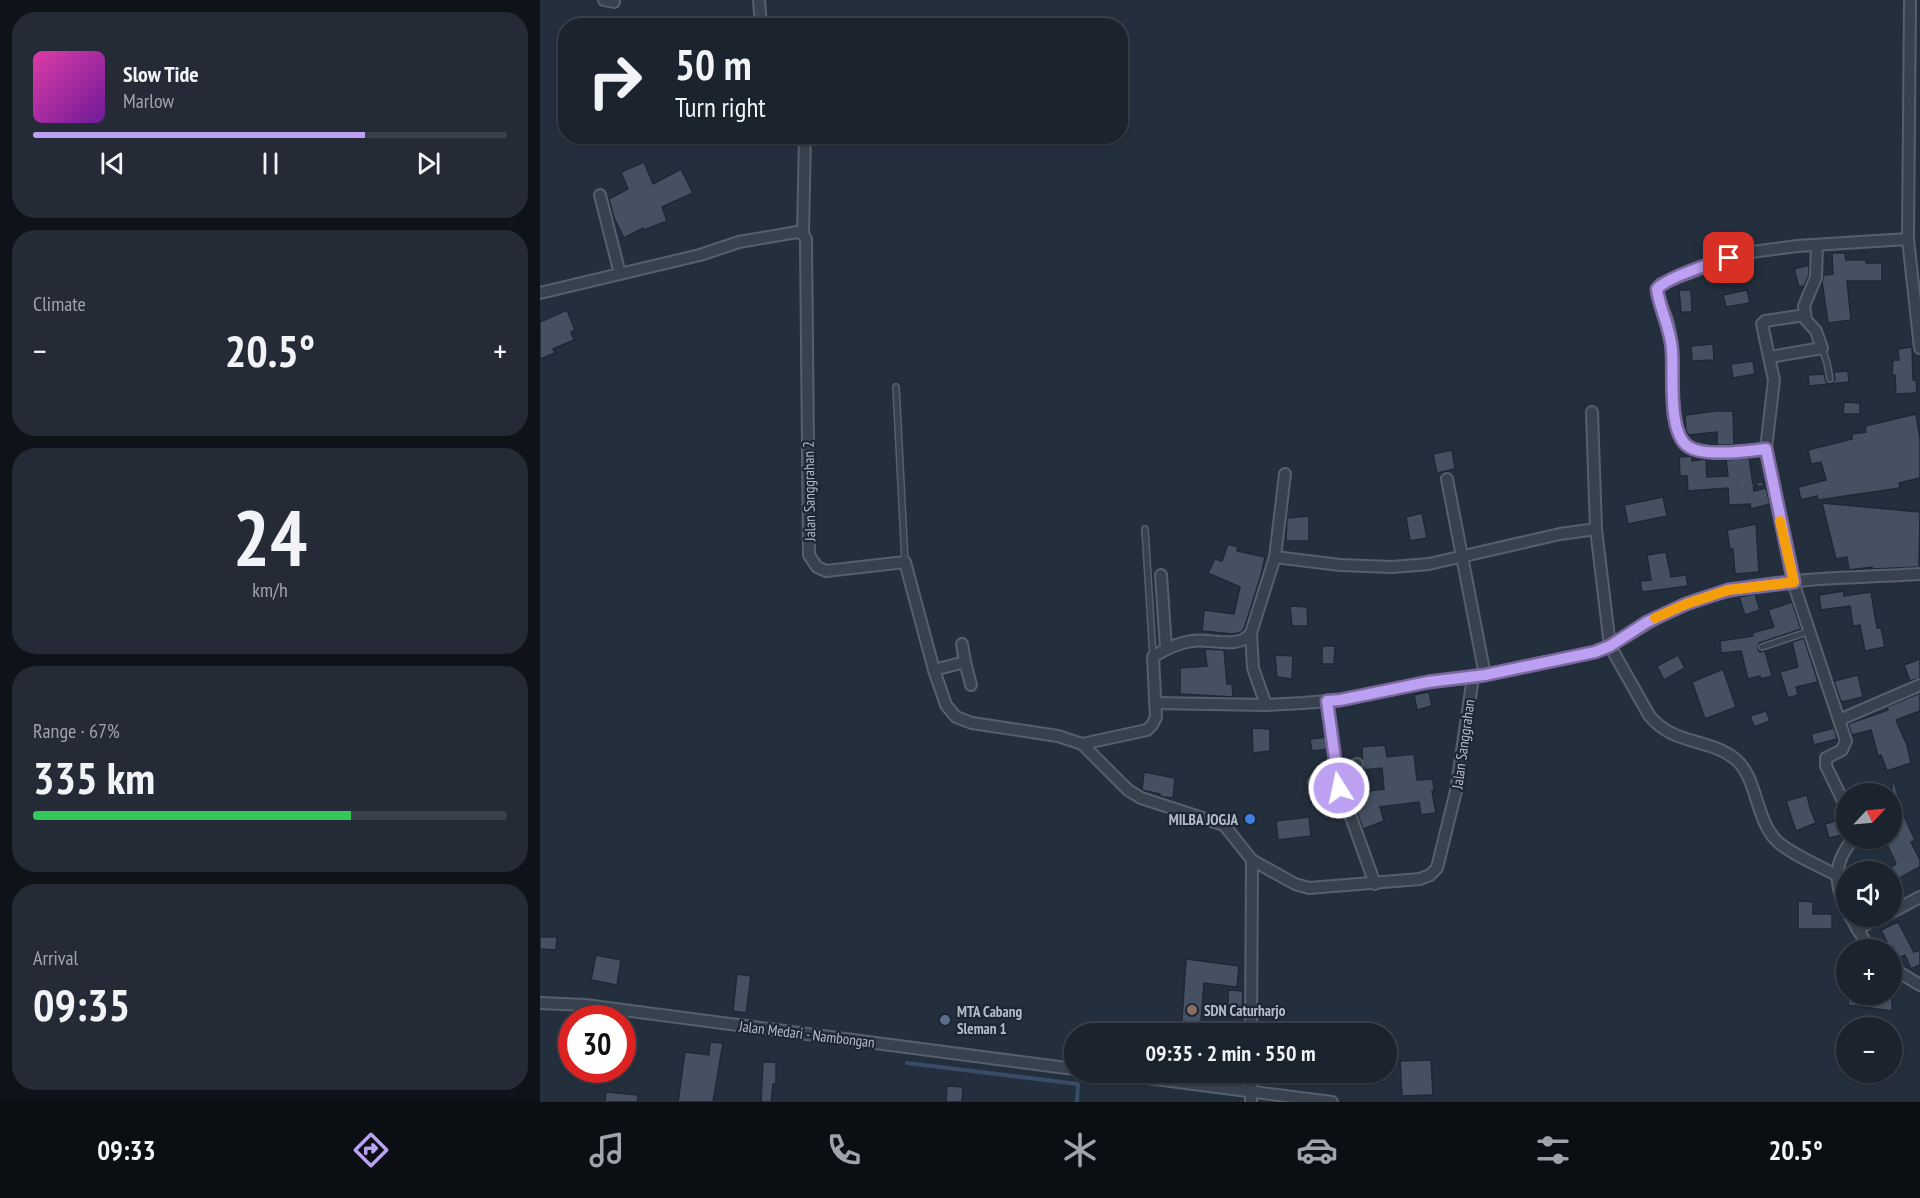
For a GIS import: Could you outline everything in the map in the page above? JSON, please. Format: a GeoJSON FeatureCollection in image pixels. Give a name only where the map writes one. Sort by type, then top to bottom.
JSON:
{"type":"FeatureCollection","features":[{"type":"Feature","properties":{"kind":"street"},"geometry":{"type":"LineString","coordinates":[[759,0],[760,18]]}},
{"type":"Feature","properties":{"kind":"street"},"geometry":{"type":"LineString","coordinates":[[1910,0],[1908,239],[1920,348]]}},
{"type":"Feature","properties":{"kind":"street","name":"Jalan Sanggrahan 2"},"geometry":{"type":"LineString","coordinates":[[804,144],[803,234],[806,239],[809,555],[817,567],[826,571],[905,562]]}},
{"type":"Feature","properties":{"kind":"street"},"geometry":{"type":"LineString","coordinates":[[600,195],[620,274]]}},
{"type":"Feature","properties":{"kind":"street"},"geometry":{"type":"LineString","coordinates":[[540,293],[700,255],[740,242],[797,232],[803,234]]}},
{"type":"Feature","properties":{"kind":"street"},"geometry":{"type":"LineString","coordinates":[[1766,449],[1708,452],[1689,448],[1681,439],[1675,420],[1672,349],[1668,325],[1657,289],[1661,284],[1744,253],[1816,245],[1908,239]]}},
{"type":"Feature","properties":{"kind":"street"},"geometry":{"type":"LineString","coordinates":[[1770,357],[1821,348],[1816,331],[1805,315],[1805,302],[1816,277],[1816,245]]}},
{"type":"Feature","properties":{"kind":"street"},"geometry":{"type":"LineString","coordinates":[[1805,315],[1765,321],[1762,324],[1774,380],[1766,449],[1794,582],[1845,741],[1845,747],[1826,758],[1825,761],[1836,786]]}},
{"type":"Feature","properties":{"kind":"street"},"geometry":{"type":"LineString","coordinates":[[1592,412],[1596,529],[1610,646],[1654,721],[1682,738],[1719,750],[1735,758],[1747,774],[1766,825],[1774,839],[1836,875]]}},
{"type":"Feature","properties":{"kind":"street"},"geometry":{"type":"LineString","coordinates":[[1266,705],[1253,668],[1251,633],[1275,557],[1285,474]]}},
{"type":"Feature","properties":{"kind":"street"},"geometry":{"type":"LineString","coordinates":[[1447,479],[1485,675]]}},
{"type":"Feature","properties":{"kind":"street"},"geometry":{"type":"LineString","coordinates":[[1275,557],[1340,566],[1392,567],[1429,564],[1560,534],[1596,529]]}},
{"type":"Feature","properties":{"kind":"street"},"geometry":{"type":"LineString","coordinates":[[905,562],[934,670],[946,705],[956,717],[972,723],[1058,736],[1082,744],[1128,790],[1141,798],[1224,825],[1252,860],[1251,1023]]}},
{"type":"Feature","properties":{"kind":"street"},"geometry":{"type":"LineString","coordinates":[[1155,704],[1266,705],[1340,700],[1428,682],[1485,675],[1595,652],[1610,646],[1647,622],[1686,604],[1728,590],[1794,582],[1920,574]]}},
{"type":"Feature","properties":{"kind":"street"},"geometry":{"type":"LineString","coordinates":[[1161,575],[1166,648]]}},
{"type":"Feature","properties":{"kind":"street"},"geometry":{"type":"LineString","coordinates":[[1082,744],[1147,730],[1152,725],[1156,717],[1153,657],[1166,648],[1194,640],[1243,641],[1251,633]]}},
{"type":"Feature","properties":{"kind":"street"},"geometry":{"type":"LineString","coordinates":[[962,644],[971,686]]}},
{"type":"Feature","properties":{"kind":"street"},"geometry":{"type":"LineString","coordinates":[[934,670],[965,662]]}},
{"type":"Feature","properties":{"kind":"street","name":"Jalan Sanggrahan"},"geometry":{"type":"LineString","coordinates":[[1252,860],[1295,884],[1309,888],[1375,884],[1420,879],[1430,875],[1437,868],[1456,791],[1473,676]]}},
{"type":"Feature","properties":{"kind":"street"},"geometry":{"type":"LineString","coordinates":[[1839,720],[1920,685]]}},
{"type":"Feature","properties":{"kind":"street"},"geometry":{"type":"LineString","coordinates":[[1314,782],[1353,774],[1357,764]]}},
{"type":"Feature","properties":{"kind":"street"},"geometry":{"type":"LineString","coordinates":[[1337,778],[1375,884]]}},
{"type":"Feature","properties":{"kind":"street"},"geometry":{"type":"LineString","coordinates":[[1902,907],[1920,897]]}},
{"type":"Feature","properties":{"kind":"street"},"geometry":{"type":"LineString","coordinates":[[1861,927],[1857,929],[1863,939]]}},
{"type":"Feature","properties":{"kind":"street"},"geometry":{"type":"LineString","coordinates":[[1902,974],[1920,985]]}},
{"type":"Feature","properties":{"kind":"street","name":"Jalan Medari - Nambongan"},"geometry":{"type":"LineString","coordinates":[[540,1003],[585,1005],[1064,1068]]}},
{"type":"Feature","properties":{"kind":"street"},"geometry":{"type":"LineString","coordinates":[[1167,1083],[1251,1097],[1332,1102]]}},
{"type":"Feature","properties":{"kind":"lane"},"geometry":{"type":"LineString","coordinates":[[1821,348],[1830,379]]}},
{"type":"Feature","properties":{"kind":"lane"},"geometry":{"type":"LineString","coordinates":[[896,387],[905,562]]}},
{"type":"Feature","properties":{"kind":"lane"},"geometry":{"type":"LineString","coordinates":[[1145,529],[1153,657]]}},
{"type":"Feature","properties":{"kind":"lane"},"geometry":{"type":"LineString","coordinates":[[1762,646],[1810,631]]}},
{"type":"Feature","properties":{"kind":"lane"},"geometry":{"type":"LineString","coordinates":[[1327,701],[1337,778]]}},
{"type":"Feature","properties":{"kind":"path"},"geometry":{"type":"LineString","coordinates":[[1731,488],[1774,483]]}},
{"type":"Feature","properties":{"kind":"building"},"geometry":{"type":"Polygon","coordinates":[[[644,162],[653,184],[681,169],[693,193],[662,207],[667,221],[644,230],[643,228],[624,238],[614,218],[609,199],[628,189],[621,172],[644,162]]]}},
{"type":"Feature","properties":{"kind":"building"},"geometry":{"type":"Polygon","coordinates":[[[1832,253],[1845,253],[1846,260],[1882,263],[1882,281],[1847,281],[1851,320],[1828,323],[1822,281],[1824,275],[1833,274],[1832,253]]]}},
{"type":"Feature","properties":{"kind":"building"},"geometry":{"type":"Polygon","coordinates":[[[1809,265],[1809,275],[1804,286],[1799,287],[1794,269],[1809,265]]]}},
{"type":"Feature","properties":{"kind":"building"},"geometry":{"type":"Polygon","coordinates":[[[1679,290],[1691,290],[1692,312],[1681,312],[1679,290]]]}},
{"type":"Feature","properties":{"kind":"building"},"geometry":{"type":"Polygon","coordinates":[[[1747,290],[1750,303],[1726,307],[1723,295],[1747,290]]]}},
{"type":"Feature","properties":{"kind":"building"},"geometry":{"type":"Polygon","coordinates":[[[567,310],[575,330],[571,332],[574,340],[553,349],[555,353],[540,359],[540,322],[567,310]]]}},
{"type":"Feature","properties":{"kind":"building"},"geometry":{"type":"Polygon","coordinates":[[[1713,344],[1714,360],[1692,361],[1691,346],[1713,344]]]}},
{"type":"Feature","properties":{"kind":"building"},"geometry":{"type":"Polygon","coordinates":[[[1912,347],[1913,380],[1916,380],[1917,393],[1896,394],[1895,375],[1892,375],[1893,360],[1899,360],[1898,349],[1912,347]]]}},
{"type":"Feature","properties":{"kind":"building"},"geometry":{"type":"Polygon","coordinates":[[[1753,361],[1755,374],[1733,378],[1731,364],[1753,361]]]}},
{"type":"Feature","properties":{"kind":"building"},"geometry":{"type":"Polygon","coordinates":[[[1848,371],[1849,382],[1830,384],[1835,380],[1834,372],[1848,371]]]}},
{"type":"Feature","properties":{"kind":"building"},"geometry":{"type":"Polygon","coordinates":[[[1824,374],[1826,382],[1830,384],[1809,386],[1808,375],[1824,374]]]}},
{"type":"Feature","properties":{"kind":"building"},"geometry":{"type":"Polygon","coordinates":[[[1844,402],[1860,403],[1860,414],[1843,414],[1844,402]]]}},
{"type":"Feature","properties":{"kind":"building"},"geometry":{"type":"Polygon","coordinates":[[[1733,411],[1734,445],[1717,445],[1717,432],[1689,435],[1686,431],[1685,415],[1733,411]]]}},
{"type":"Feature","properties":{"kind":"building"},"geometry":{"type":"Polygon","coordinates":[[[1916,414],[1920,439],[1920,478],[1899,483],[1900,488],[1818,500],[1817,496],[1801,500],[1798,487],[1826,480],[1821,462],[1811,464],[1808,450],[1852,439],[1852,434],[1866,432],[1865,426],[1916,414]]]}},
{"type":"Feature","properties":{"kind":"building"},"geometry":{"type":"Polygon","coordinates":[[[1452,450],[1455,469],[1437,473],[1433,454],[1452,450]]]}},
{"type":"Feature","properties":{"kind":"building"},"geometry":{"type":"Polygon","coordinates":[[[1692,456],[1692,461],[1706,459],[1707,477],[1728,476],[1726,460],[1749,458],[1754,491],[1766,488],[1770,504],[1751,509],[1750,504],[1729,505],[1728,488],[1688,491],[1687,476],[1680,476],[1679,457],[1692,456]]]}},
{"type":"Feature","properties":{"kind":"building"},"geometry":{"type":"Polygon","coordinates":[[[1663,497],[1667,516],[1628,524],[1624,505],[1663,497]]]}},
{"type":"Feature","properties":{"kind":"building"},"geometry":{"type":"Polygon","coordinates":[[[1822,503],[1920,512],[1919,567],[1872,569],[1872,567],[1849,570],[1847,557],[1836,559],[1822,503]]]}},
{"type":"Feature","properties":{"kind":"building"},"geometry":{"type":"Polygon","coordinates":[[[1422,513],[1427,538],[1410,541],[1406,517],[1422,513]]]}},
{"type":"Feature","properties":{"kind":"building"},"geometry":{"type":"Polygon","coordinates":[[[1309,516],[1309,541],[1286,541],[1287,518],[1309,516]]]}},
{"type":"Feature","properties":{"kind":"building"},"geometry":{"type":"Polygon","coordinates":[[[1756,524],[1759,572],[1735,574],[1733,549],[1730,549],[1727,530],[1756,524]]]}},
{"type":"Feature","properties":{"kind":"building"},"geometry":{"type":"Polygon","coordinates":[[[1228,544],[1238,547],[1237,551],[1265,557],[1261,575],[1244,629],[1241,632],[1233,634],[1202,631],[1204,610],[1234,614],[1240,587],[1208,573],[1215,559],[1222,561],[1228,544]]]}},
{"type":"Feature","properties":{"kind":"building"},"geometry":{"type":"Polygon","coordinates":[[[1666,552],[1671,577],[1686,575],[1688,586],[1642,592],[1640,581],[1651,580],[1647,555],[1666,552]]]}},
{"type":"Feature","properties":{"kind":"building"},"geometry":{"type":"Polygon","coordinates":[[[1844,591],[1844,596],[1871,592],[1877,628],[1881,628],[1885,647],[1865,651],[1860,625],[1853,626],[1850,606],[1821,610],[1819,595],[1844,591]]]}},
{"type":"Feature","properties":{"kind":"building"},"geometry":{"type":"Polygon","coordinates":[[[1755,594],[1760,610],[1745,615],[1739,597],[1755,594]]]}},
{"type":"Feature","properties":{"kind":"building"},"geometry":{"type":"Polygon","coordinates":[[[1792,602],[1801,629],[1759,643],[1758,649],[1760,652],[1765,651],[1772,676],[1748,679],[1741,651],[1721,653],[1720,641],[1753,636],[1752,633],[1774,627],[1768,610],[1792,602]]]}},
{"type":"Feature","properties":{"kind":"building"},"geometry":{"type":"Polygon","coordinates":[[[1290,606],[1307,607],[1308,626],[1292,626],[1290,606]]]}},
{"type":"Feature","properties":{"kind":"building"},"geometry":{"type":"Polygon","coordinates":[[[1804,638],[1818,682],[1796,687],[1798,695],[1788,698],[1780,672],[1798,667],[1792,642],[1804,638]]]}},
{"type":"Feature","properties":{"kind":"building"},"geometry":{"type":"Polygon","coordinates":[[[1322,646],[1335,646],[1334,664],[1322,664],[1322,646]]]}},
{"type":"Feature","properties":{"kind":"building"},"geometry":{"type":"Polygon","coordinates":[[[1205,649],[1224,650],[1227,684],[1232,684],[1233,697],[1180,694],[1180,668],[1207,666],[1205,649]]]}},
{"type":"Feature","properties":{"kind":"building"},"geometry":{"type":"Polygon","coordinates":[[[1275,655],[1293,656],[1292,679],[1277,677],[1275,655]]]}},
{"type":"Feature","properties":{"kind":"building"},"geometry":{"type":"Polygon","coordinates":[[[1678,655],[1685,668],[1664,680],[1657,666],[1678,655]]]}},
{"type":"Feature","properties":{"kind":"building"},"geometry":{"type":"Polygon","coordinates":[[[1920,659],[1920,678],[1910,681],[1904,665],[1920,659]]]}},
{"type":"Feature","properties":{"kind":"building"},"geometry":{"type":"Polygon","coordinates":[[[1723,669],[1736,707],[1705,719],[1692,682],[1723,669]]]}},
{"type":"Feature","properties":{"kind":"building"},"geometry":{"type":"Polygon","coordinates":[[[1858,675],[1863,697],[1841,702],[1834,681],[1858,675]]]}},
{"type":"Feature","properties":{"kind":"building"},"geometry":{"type":"Polygon","coordinates":[[[1429,692],[1432,706],[1417,710],[1414,695],[1429,692]]]}},
{"type":"Feature","properties":{"kind":"building"},"geometry":{"type":"Polygon","coordinates":[[[1920,693],[1920,711],[1896,720],[1907,745],[1911,763],[1887,771],[1881,755],[1878,756],[1871,730],[1852,735],[1848,724],[1888,710],[1887,707],[1920,693]]]}},
{"type":"Feature","properties":{"kind":"building"},"geometry":{"type":"Polygon","coordinates":[[[1766,711],[1770,721],[1754,727],[1750,716],[1766,711]]]}},
{"type":"Feature","properties":{"kind":"building"},"geometry":{"type":"Polygon","coordinates":[[[1252,728],[1270,729],[1270,751],[1253,753],[1252,728]]]}},
{"type":"Feature","properties":{"kind":"building"},"geometry":{"type":"Polygon","coordinates":[[[1834,728],[1837,739],[1814,745],[1811,734],[1834,728]]]}},
{"type":"Feature","properties":{"kind":"building"},"geometry":{"type":"Polygon","coordinates":[[[1327,737],[1328,749],[1312,751],[1310,739],[1327,737]]]}},
{"type":"Feature","properties":{"kind":"building"},"geometry":{"type":"Polygon","coordinates":[[[1385,745],[1387,757],[1414,754],[1417,780],[1433,779],[1434,791],[1432,791],[1436,813],[1421,815],[1419,802],[1380,807],[1384,821],[1363,829],[1350,793],[1384,789],[1382,768],[1363,770],[1362,747],[1385,745]]]}},
{"type":"Feature","properties":{"kind":"building"},"geometry":{"type":"Polygon","coordinates":[[[1144,772],[1175,778],[1173,798],[1142,790],[1144,772]]]}},
{"type":"Feature","properties":{"kind":"building"},"geometry":{"type":"Polygon","coordinates":[[[1807,795],[1816,823],[1796,831],[1786,801],[1807,795]]]}},
{"type":"Feature","properties":{"kind":"building"},"geometry":{"type":"Polygon","coordinates":[[[1902,808],[1915,840],[1911,842],[1920,860],[1920,867],[1902,877],[1902,861],[1895,861],[1889,849],[1902,849],[1902,808]]]}},
{"type":"Feature","properties":{"kind":"building"},"geometry":{"type":"Polygon","coordinates":[[[1309,817],[1311,836],[1278,840],[1276,821],[1309,817]]]}},
{"type":"Feature","properties":{"kind":"building"},"geometry":{"type":"Polygon","coordinates":[[[1836,821],[1836,836],[1829,838],[1825,824],[1836,821]]]}},
{"type":"Feature","properties":{"kind":"building"},"geometry":{"type":"Polygon","coordinates":[[[1798,901],[1813,902],[1813,914],[1832,914],[1832,929],[1798,929],[1798,901]]]}},
{"type":"Feature","properties":{"kind":"building"},"geometry":{"type":"Polygon","coordinates":[[[1887,927],[1901,927],[1914,952],[1920,950],[1920,965],[1911,969],[1905,955],[1902,956],[1902,939],[1886,939],[1881,930],[1887,927]]]}},
{"type":"Feature","properties":{"kind":"building"},"geometry":{"type":"Polygon","coordinates":[[[540,937],[557,937],[556,950],[540,949],[540,937]]]}},
{"type":"Feature","properties":{"kind":"building"},"geometry":{"type":"Polygon","coordinates":[[[596,955],[621,960],[617,985],[591,980],[596,955]]]}},
{"type":"Feature","properties":{"kind":"building","name":"SDN Caturharjo"},"geometry":{"type":"Polygon","coordinates":[[[1186,959],[1239,966],[1237,987],[1204,983],[1201,1023],[1182,1023],[1186,959]]]}},
{"type":"Feature","properties":{"kind":"building"},"geometry":{"type":"Polygon","coordinates":[[[737,974],[751,976],[746,1013],[733,1011],[737,974]]]}},
{"type":"Feature","properties":{"kind":"building","name":"SDN Caturharjo"},"geometry":{"type":"Polygon","coordinates":[[[1228,990],[1243,991],[1242,1007],[1228,1006],[1228,990]]]}},
{"type":"Feature","properties":{"kind":"building"},"geometry":{"type":"Polygon","coordinates":[[[1848,1005],[1892,1005],[1892,1011],[1848,1005]]]}},
{"type":"Feature","properties":{"kind":"building"},"geometry":{"type":"Polygon","coordinates":[[[710,1042],[723,1043],[713,1102],[678,1102],[685,1052],[709,1055],[710,1042]]]}},
{"type":"Feature","properties":{"kind":"building"},"geometry":{"type":"Polygon","coordinates":[[[1431,1060],[1433,1095],[1402,1096],[1400,1061],[1431,1060]]]}},
{"type":"Feature","properties":{"kind":"building"},"geometry":{"type":"Polygon","coordinates":[[[763,1062],[776,1062],[776,1084],[773,1084],[771,1102],[761,1102],[763,1062]]]}},
{"type":"Feature","properties":{"kind":"building"},"geometry":{"type":"Polygon","coordinates":[[[947,1086],[963,1087],[962,1102],[946,1102],[947,1086]]]}},
{"type":"Feature","properties":{"kind":"building"},"geometry":{"type":"Polygon","coordinates":[[[606,1092],[638,1095],[637,1102],[605,1102],[606,1092]]]}},
{"type":"Feature","properties":{"kind":"waterway"},"geometry":{"type":"LineString","coordinates":[[907,1063],[1078,1084],[1077,1102]]}},
{"type":"Feature","properties":{"kind":"slow traffic"},"geometry":{"type":"LineString","coordinates":[[1655,618],[1686,604],[1728,590],[1794,582],[1780,521]]}},
{"type":"Feature","properties":{"kind":"place","name":"MILBA JOGJA"},"geometry":{"type":"Point","coordinates":[1250,819]}},
{"type":"Feature","properties":{"kind":"place","name":"SDN Caturharjo"},"geometry":{"type":"Point","coordinates":[1192,1010]}},
{"type":"Feature","properties":{"kind":"place","name":"MTA Cabang Sleman 1"},"geometry":{"type":"Point","coordinates":[945,1020]}},
{"type":"Feature","properties":{"kind":"route"},"geometry":{"type":"LineString","coordinates":[[1339,788],[1327,701],[1428,682],[1485,675],[1595,652],[1610,646],[1647,622],[1686,604],[1728,590],[1794,582],[1766,449],[1708,452],[1689,448],[1681,439],[1675,420],[1672,349],[1668,325],[1657,289],[1661,284],[1729,258]]}}]}
